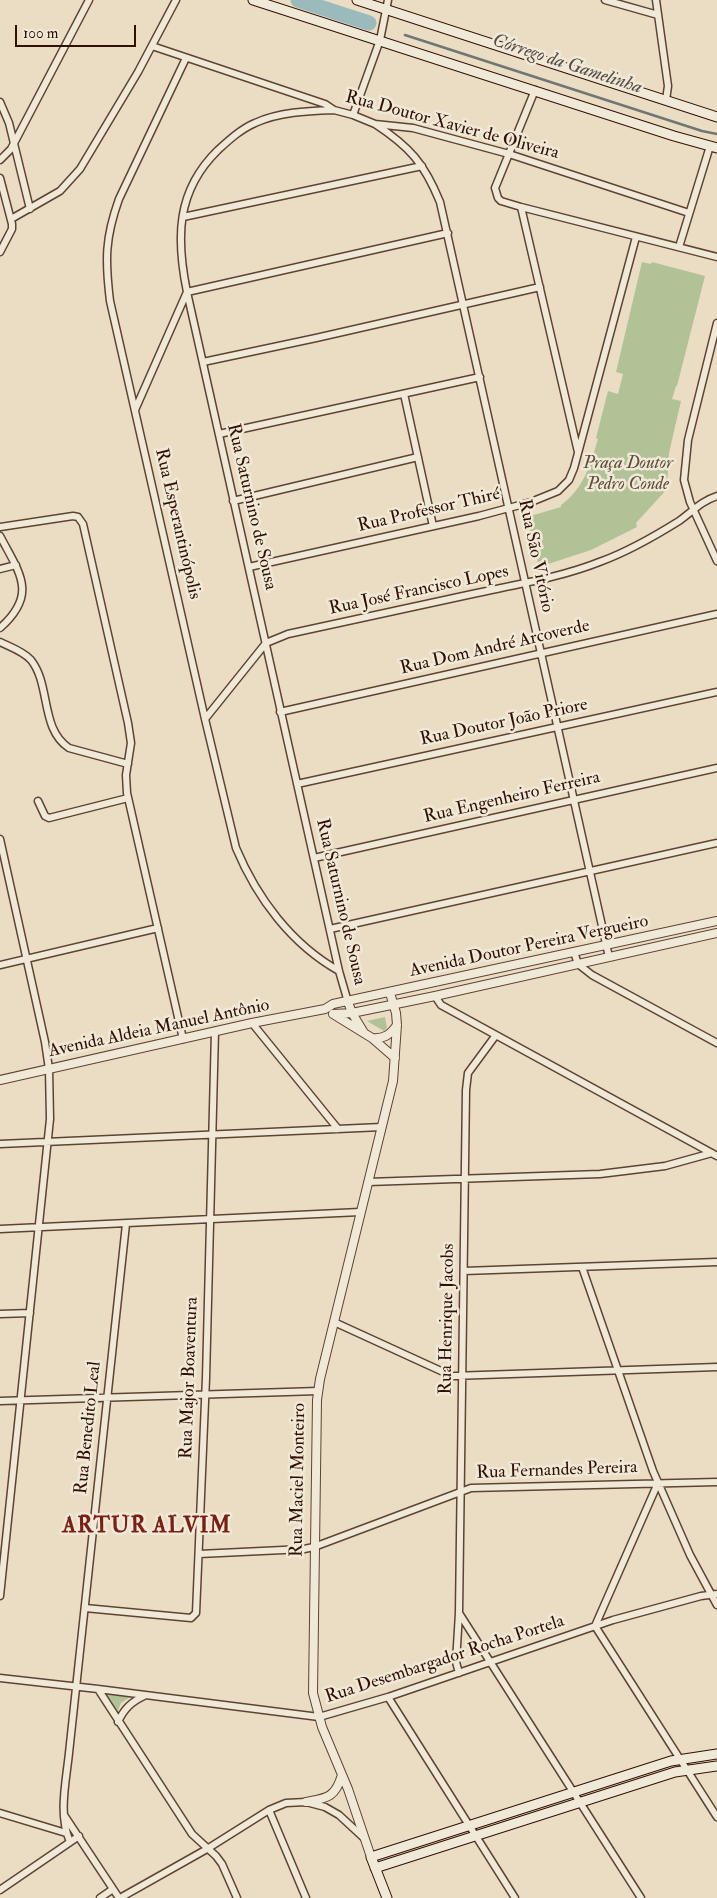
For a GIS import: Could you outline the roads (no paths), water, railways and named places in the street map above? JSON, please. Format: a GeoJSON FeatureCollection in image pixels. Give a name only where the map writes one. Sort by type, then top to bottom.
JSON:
{"type":"FeatureCollection","features":[{"type":"Feature","properties":{"kind":"main road"},"geometry":{"type":"LineString","coordinates":[[253,0],[713,147]]}},
{"type":"Feature","properties":{"kind":"main road"},"geometry":{"type":"LineString","coordinates":[[357,0],[717,116]]}},
{"type":"Feature","properties":{"kind":"main road"},"geometry":{"type":"LineString","coordinates":[[372,1857],[680,1759],[717,1754]]}},
{"type":"Feature","properties":{"kind":"main road"},"geometry":{"type":"LineString","coordinates":[[375,1868],[675,1772],[717,1766]]}},
{"type":"Feature","properties":{"kind":"main road","name":"Rua Maciel Monteiro"},"geometry":{"type":"LineString","coordinates":[[372,1857],[387,1898]]}},
{"type":"Feature","properties":{"kind":"street"},"geometry":{"type":"LineString","coordinates":[[0,160],[14,144],[89,0]]}},
{"type":"Feature","properties":{"kind":"street"},"geometry":{"type":"LineString","coordinates":[[11,219],[60,191],[80,169],[152,46],[176,0]]}},
{"type":"Feature","properties":{"kind":"street"},"geometry":{"type":"LineString","coordinates":[[353,115],[380,40],[388,0]]}},
{"type":"Feature","properties":{"kind":"street"},"geometry":{"type":"LineString","coordinates":[[605,0],[658,15]]}},
{"type":"Feature","properties":{"kind":"street"},"geometry":{"type":"LineString","coordinates":[[656,0],[668,86],[666,100]]}},
{"type":"Feature","properties":{"kind":"street","name":"Rua Doutor Xavier de Oliveira"},"geometry":{"type":"LineString","coordinates":[[152,46],[325,104],[334,110],[375,124],[413,128],[509,154],[689,212]]}},
{"type":"Feature","properties":{"kind":"street","name":"Rua Esperantinópolis"},"geometry":{"type":"LineString","coordinates":[[186,58],[119,199],[112,220],[107,243],[106,267],[110,301],[226,812],[236,848],[244,867],[266,904],[311,954],[339,971]]}},
{"type":"Feature","properties":{"kind":"street"},"geometry":{"type":"LineString","coordinates":[[535,90],[495,188],[495,193],[501,201],[717,257]]}},
{"type":"Feature","properties":{"kind":"street"},"geometry":{"type":"LineString","coordinates":[[0,102],[9,123],[30,209]]}},
{"type":"Feature","properties":{"kind":"street","name":"Rua Saturnino de Sousa"},"geometry":{"type":"LineString","coordinates":[[334,110],[298,112],[256,122],[242,130],[216,152],[196,176],[185,202],[181,254],[187,292],[280,712],[339,971],[348,1002]]}},
{"type":"Feature","properties":{"kind":"street"},"geometry":{"type":"LineString","coordinates":[[183,217],[422,166],[399,140],[375,124]]}},
{"type":"Feature","properties":{"kind":"street"},"geometry":{"type":"LineString","coordinates":[[679,247],[689,212],[713,147]]}},
{"type":"Feature","properties":{"kind":"street","name":"Rua São Vitório"},"geometry":{"type":"LineString","coordinates":[[422,166],[440,202],[448,233],[609,957]]}},
{"type":"Feature","properties":{"kind":"street"},"geometry":{"type":"LineString","coordinates":[[0,178],[12,229],[3,239],[0,252]]}},
{"type":"Feature","properties":{"kind":"street"},"geometry":{"type":"LineString","coordinates":[[521,206],[578,453]]}},
{"type":"Feature","properties":{"kind":"street"},"geometry":{"type":"LineString","coordinates":[[136,410],[187,292],[448,233]]}},
{"type":"Feature","properties":{"kind":"street","name":"Rua Professor Thiré"},"geometry":{"type":"LineString","coordinates":[[249,567],[510,508],[558,491],[568,480],[578,453],[636,236]]}},
{"type":"Feature","properties":{"kind":"street"},"geometry":{"type":"LineString","coordinates":[[203,362],[540,287]]}},
{"type":"Feature","properties":{"kind":"street"},"geometry":{"type":"LineString","coordinates":[[717,323],[684,463],[684,480],[693,509],[717,561]]}},
{"type":"Feature","properties":{"kind":"street"},"geometry":{"type":"LineString","coordinates":[[219,434],[480,377]]}},
{"type":"Feature","properties":{"kind":"street"},"geometry":{"type":"LineString","coordinates":[[404,394],[433,526]]}},
{"type":"Feature","properties":{"kind":"street"},"geometry":{"type":"LineString","coordinates":[[234,501],[418,458]]}},
{"type":"Feature","properties":{"kind":"street","name":"Rua José Francisco Lopes"},"geometry":{"type":"LineString","coordinates":[[205,719],[266,643],[288,634],[544,580],[610,558],[667,528],[701,503],[717,496]]}},
{"type":"Feature","properties":{"kind":"street"},"geometry":{"type":"LineString","coordinates":[[0,526],[73,516],[79,518],[83,524],[128,722],[131,743],[125,782],[128,798],[183,1039]]}},
{"type":"Feature","properties":{"kind":"street"},"geometry":{"type":"LineString","coordinates":[[0,536],[16,565],[22,581],[22,599],[14,613],[0,628]]}},
{"type":"Feature","properties":{"kind":"street"},"geometry":{"type":"LineString","coordinates":[[0,569],[16,565]]}},
{"type":"Feature","properties":{"kind":"street","name":"Rua Dom André Arcoverde"},"geometry":{"type":"LineString","coordinates":[[280,712],[717,614]]}},
{"type":"Feature","properties":{"kind":"street"},"geometry":{"type":"LineString","coordinates":[[0,642],[19,651],[30,660],[38,674],[55,734],[64,745],[128,764]]}},
{"type":"Feature","properties":{"kind":"street","name":"Rua Doutor João Priore"},"geometry":{"type":"LineString","coordinates":[[297,784],[717,692]]}},
{"type":"Feature","properties":{"kind":"street","name":"Rua Engenheiro Ferreira"},"geometry":{"type":"LineString","coordinates":[[314,858],[717,768]]}},
{"type":"Feature","properties":{"kind":"street"},"geometry":{"type":"LineString","coordinates":[[38,800],[45,816],[49,818],[128,798]]}},
{"type":"Feature","properties":{"kind":"street"},"geometry":{"type":"LineString","coordinates":[[0,839],[46,1042],[49,1069],[48,1142],[0,1596]]}},
{"type":"Feature","properties":{"kind":"street"},"geometry":{"type":"LineString","coordinates":[[330,929],[717,842]]}},
{"type":"Feature","properties":{"kind":"street","name":"Avenida Doutor Pereira Vergueiro"},"geometry":{"type":"LineString","coordinates":[[348,1002],[717,921]]}},
{"type":"Feature","properties":{"kind":"street"},"geometry":{"type":"LineString","coordinates":[[0,965],[158,928]]}},
{"type":"Feature","properties":{"kind":"street","name":"Avenida Doutor Pereira Vergueiro"},"geometry":{"type":"LineString","coordinates":[[352,1013],[717,932]]}},
{"type":"Feature","properties":{"kind":"street"},"geometry":{"type":"LineString","coordinates":[[574,952],[578,964],[592,975],[717,1043]]}},
{"type":"Feature","properties":{"kind":"street","name":"Rua Maciel Monteiro"},"geometry":{"type":"LineString","coordinates":[[372,1857],[319,1717],[313,1693],[314,1547],[318,1391],[394,1075],[397,1026],[390,993]]}},
{"type":"Feature","properties":{"kind":"street"},"geometry":{"type":"LineString","coordinates":[[434,996],[441,1005],[714,1155]]}},
{"type":"Feature","properties":{"kind":"street"},"geometry":{"type":"LineString","coordinates":[[348,1002],[352,1013],[369,1036],[384,1037],[390,1035],[397,1026]]}},
{"type":"Feature","properties":{"kind":"street","name":"Avenida Aldeia Manuel Antônio"},"geometry":{"type":"LineString","coordinates":[[0,1080],[215,1031],[325,1009],[334,1004],[348,1002]]}},
{"type":"Feature","properties":{"kind":"street"},"geometry":{"type":"LineString","coordinates":[[325,1009],[369,1036],[394,1058]]}},
{"type":"Feature","properties":{"kind":"street"},"geometry":{"type":"LineString","coordinates":[[333,1014],[352,1013]]}},
{"type":"Feature","properties":{"kind":"street"},"geometry":{"type":"LineString","coordinates":[[252,1023],[338,1129]]}},
{"type":"Feature","properties":{"kind":"street","name":"Rua Major Boaventura"},"geometry":{"type":"LineString","coordinates":[[85,1608],[191,1618],[196,1613],[205,1394],[215,1031]]}},
{"type":"Feature","properties":{"kind":"street","name":"Rua Henrique Jacobs"},"geometry":{"type":"LineString","coordinates":[[459,1673],[456,1662],[459,1613],[467,1076],[496,1035]]}},
{"type":"Feature","properties":{"kind":"street"},"geometry":{"type":"LineString","coordinates":[[0,1144],[382,1127]]}},
{"type":"Feature","properties":{"kind":"street"},"geometry":{"type":"LineString","coordinates":[[368,1182],[600,1174],[665,1166],[714,1155]]}},
{"type":"Feature","properties":{"kind":"street"},"geometry":{"type":"LineString","coordinates":[[0,1229],[360,1212]]}},
{"type":"Feature","properties":{"kind":"street","name":"Rua Benedito Leal"},"geometry":{"type":"LineString","coordinates":[[70,1842],[66,1834],[63,1814],[75,1686],[126,1224]]}},
{"type":"Feature","properties":{"kind":"street"},"geometry":{"type":"LineString","coordinates":[[464,1272],[717,1262]]}},
{"type":"Feature","properties":{"kind":"street"},"geometry":{"type":"LineString","coordinates":[[582,1267],[658,1484],[714,1594],[717,1605]]}},
{"type":"Feature","properties":{"kind":"street"},"geometry":{"type":"LineString","coordinates":[[0,1314],[30,1313]]}},
{"type":"Feature","properties":{"kind":"street"},"geometry":{"type":"LineString","coordinates":[[334,1322],[446,1373],[462,1376],[717,1367]]}},
{"type":"Feature","properties":{"kind":"street"},"geometry":{"type":"LineString","coordinates":[[0,1401],[318,1391]]}},
{"type":"Feature","properties":{"kind":"street","name":"Rua Fernandes Pereira"},"geometry":{"type":"LineString","coordinates":[[199,1554],[314,1547],[471,1488],[717,1482]]}},
{"type":"Feature","properties":{"kind":"street"},"geometry":{"type":"LineString","coordinates":[[658,1484],[595,1626],[717,1818]]}},
{"type":"Feature","properties":{"kind":"street","name":"Rua Desembargador Rocha Portela"},"geometry":{"type":"LineString","coordinates":[[0,1678],[319,1717],[388,1697],[595,1626],[714,1594]]}},
{"type":"Feature","properties":{"kind":"street"},"geometry":{"type":"LineString","coordinates":[[459,1613],[641,1898]]}},
{"type":"Feature","properties":{"kind":"street"},"geometry":{"type":"LineString","coordinates":[[98,1689],[192,1834],[222,1864],[237,1898]]}},
{"type":"Feature","properties":{"kind":"street"},"geometry":{"type":"LineString","coordinates":[[118,1722],[128,1705],[144,1696]]}},
{"type":"Feature","properties":{"kind":"street"},"geometry":{"type":"LineString","coordinates":[[388,1697],[516,1898]]}},
{"type":"Feature","properties":{"kind":"street"},"geometry":{"type":"LineString","coordinates":[[63,1814],[120,1898],[207,1849],[269,1810],[286,1803],[306,1802],[330,1796],[338,1789],[342,1775]]}},
{"type":"Feature","properties":{"kind":"street"},"geometry":{"type":"LineString","coordinates":[[306,1802],[332,1810],[366,1840]]}},
{"type":"Feature","properties":{"kind":"street"},"geometry":{"type":"LineString","coordinates":[[269,1810],[306,1898]]}},
{"type":"Feature","properties":{"kind":"street"},"geometry":{"type":"LineString","coordinates":[[0,1812],[66,1834]]}},
{"type":"Feature","properties":{"kind":"street"},"geometry":{"type":"LineString","coordinates":[[0,1890],[79,1836]]}},
{"type":"Feature","properties":{"kind":"street"},"geometry":{"type":"LineString","coordinates":[[100,1898],[113,1889]]}},
{"type":"Feature","properties":{"kind":"waterway","name":"Córrego da Gamelinha"},"geometry":{"type":"LineString","coordinates":[[298,0],[369,23]]}},
{"type":"Feature","properties":{"kind":"waterway","name":"Córrego da Gamelinha"},"geometry":{"type":"LineString","coordinates":[[405,35],[702,131],[717,134]]}},
{"type":"Feature","properties":{"kind":"district","name":"ARTUR ALVIM"},"geometry":{"type":"Point","coordinates":[147,1527]}},
{"type":"Feature","properties":{"kind":"park label","name":"Praça Doutor Pedro Conde"},"geometry":{"type":"Point","coordinates":[628,474]}}]}
